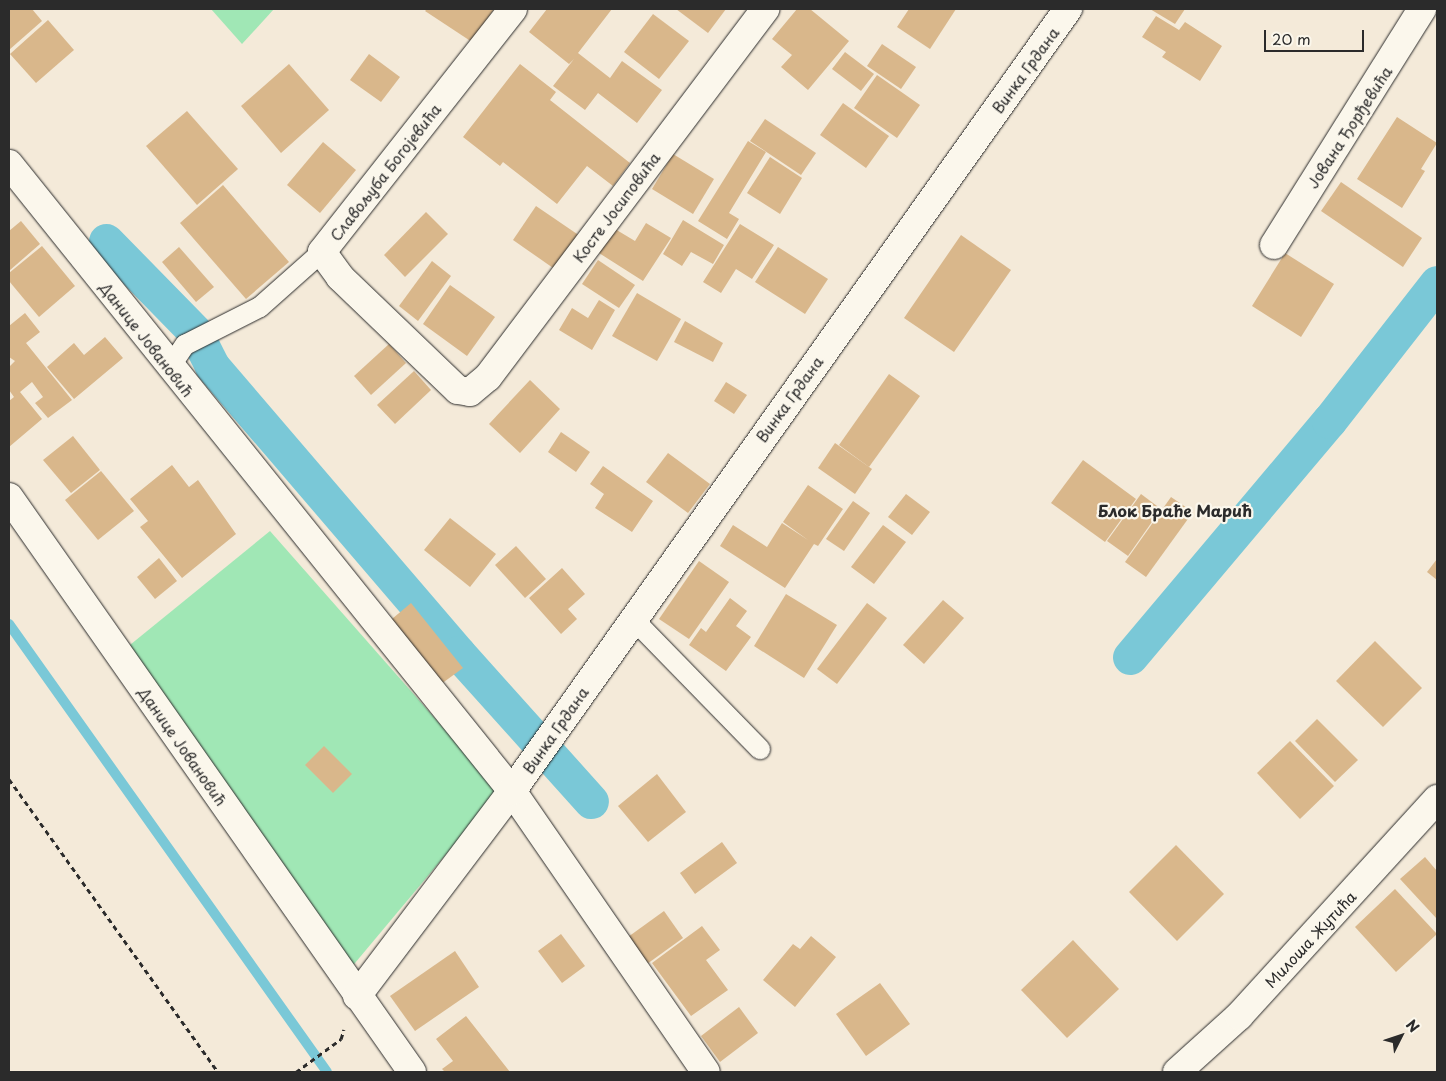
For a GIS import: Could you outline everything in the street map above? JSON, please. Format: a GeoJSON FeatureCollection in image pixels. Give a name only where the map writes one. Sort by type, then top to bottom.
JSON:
{"type":"FeatureCollection","features":[{"type":"Feature","properties":{"kind":"street","name":"Славољуба Богојевића"},"geometry":{"type":"LineString","coordinates":[[458,390],[340,276],[322,252],[513,9]]}},
{"type":"Feature","properties":{"kind":"street","name":"Косте Јосиповића"},"geometry":{"type":"LineString","coordinates":[[458,390],[470,392],[488,377],[764,9]]}},
{"type":"Feature","properties":{"kind":"street","name":"Винка Грдана"},"geometry":{"type":"LineString","coordinates":[[357,996],[512,791],[632,619],[1068,9]]}},
{"type":"Feature","properties":{"kind":"street","name":"Јована Ђорђевића"},"geometry":{"type":"LineString","coordinates":[[1274,244],[1422,9]]}},
{"type":"Feature","properties":{"kind":"street","name":"Данице Јовановић"},"geometry":{"type":"LineString","coordinates":[[9,164],[286,513]]}},
{"type":"Feature","properties":{"kind":"street","name":"Данице Јовановић"},"geometry":{"type":"LineString","coordinates":[[9,497],[412,1072]]}},
{"type":"Feature","properties":{"kind":"street","name":"Винка Грдана"},"geometry":{"type":"LineString","coordinates":[[286,513],[512,791],[706,1072]]}},
{"type":"Feature","properties":{"kind":"street","name":"Милоша Жутића"},"geometry":{"type":"LineString","coordinates":[[1177,1072],[1239,1016],[1437,799]]}},
{"type":"Feature","properties":{"kind":"lane"},"geometry":{"type":"LineString","coordinates":[[170,367],[185,345],[260,306],[322,252]]}},
{"type":"Feature","properties":{"kind":"lane"},"geometry":{"type":"LineString","coordinates":[[632,619],[760,749]]}},
{"type":"Feature","properties":{"kind":"path"},"geometry":{"type":"LineString","coordinates":[[9,779],[218,1072]]}},
{"type":"Feature","properties":{"kind":"path"},"geometry":{"type":"LineString","coordinates":[[296,1072],[341,1039],[357,996]]}},
{"type":"Feature","properties":{"kind":"green space"},"geometry":{"type":"Polygon","coordinates":[[[211,9],[274,9],[242,44],[211,9]]]}},
{"type":"Feature","properties":{"kind":"green space"},"geometry":{"type":"Polygon","coordinates":[[[270,531],[499,791],[350,969],[125,649],[270,531]]]}},
{"type":"Feature","properties":{"kind":"building"},"geometry":{"type":"Polygon","coordinates":[[[9,9],[32,9],[42,21],[9,50],[9,9]]]}},
{"type":"Feature","properties":{"kind":"building"},"geometry":{"type":"Polygon","coordinates":[[[427,9],[494,9],[472,42],[425,11],[427,9]]]}},
{"type":"Feature","properties":{"kind":"building"},"geometry":{"type":"Polygon","coordinates":[[[547,9],[612,9],[578,53],[610,78],[622,61],[662,90],[637,123],[598,93],[585,110],[553,86],[574,59],[569,64],[529,32],[547,9]]]}},
{"type":"Feature","properties":{"kind":"building"},"geometry":{"type":"Polygon","coordinates":[[[676,9],[726,9],[708,33],[676,9]]]}},
{"type":"Feature","properties":{"kind":"building"},"geometry":{"type":"Polygon","coordinates":[[[797,9],[810,9],[849,41],[808,90],[781,67],[792,55],[772,39],[797,9]]]}},
{"type":"Feature","properties":{"kind":"building"},"geometry":{"type":"Polygon","coordinates":[[[909,9],[956,9],[930,49],[897,27],[909,9]]]}},
{"type":"Feature","properties":{"kind":"building"},"geometry":{"type":"Polygon","coordinates":[[[1150,9],[1185,9],[1175,24],[1150,9]]]}},
{"type":"Feature","properties":{"kind":"building"},"geometry":{"type":"Polygon","coordinates":[[[653,14],[689,41],[659,79],[624,52],[653,14]]]}},
{"type":"Feature","properties":{"kind":"building"},"geometry":{"type":"Polygon","coordinates":[[[1156,16],[1179,30],[1185,22],[1222,46],[1200,81],[1162,57],[1166,52],[1142,37],[1156,16]]]}},
{"type":"Feature","properties":{"kind":"building"},"geometry":{"type":"Polygon","coordinates":[[[48,20],[74,50],[36,83],[10,54],[48,20]]]}},
{"type":"Feature","properties":{"kind":"building"},"geometry":{"type":"Polygon","coordinates":[[[882,44],[916,67],[901,89],[867,66],[882,44]]]}},
{"type":"Feature","properties":{"kind":"building"},"geometry":{"type":"Polygon","coordinates":[[[845,52],[874,74],[861,91],[832,69],[845,52]]]}},
{"type":"Feature","properties":{"kind":"building"},"geometry":{"type":"Polygon","coordinates":[[[369,54],[400,77],[381,102],[350,80],[369,54]]]}},
{"type":"Feature","properties":{"kind":"building"},"geometry":{"type":"Polygon","coordinates":[[[289,64],[329,110],[281,153],[241,106],[289,64]]]}},
{"type":"Feature","properties":{"kind":"building"},"geometry":{"type":"Polygon","coordinates":[[[520,64],[556,92],[550,100],[630,163],[613,186],[587,166],[557,204],[503,162],[500,166],[463,137],[520,64]]]}},
{"type":"Feature","properties":{"kind":"building"},"geometry":{"type":"Polygon","coordinates":[[[877,75],[920,105],[897,138],[854,108],[877,75]]]}},
{"type":"Feature","properties":{"kind":"building"},"geometry":{"type":"Polygon","coordinates":[[[843,103],[889,136],[866,168],[820,135],[843,103]]]}},
{"type":"Feature","properties":{"kind":"building"},"geometry":{"type":"Polygon","coordinates":[[[187,111],[238,169],[197,205],[146,146],[187,111]]]}},
{"type":"Feature","properties":{"kind":"building"},"geometry":{"type":"Polygon","coordinates":[[[1397,117],[1437,143],[1421,169],[1425,171],[1402,208],[1357,179],[1397,117]]]}},
{"type":"Feature","properties":{"kind":"building"},"geometry":{"type":"Polygon","coordinates":[[[765,119],[816,153],[801,175],[750,141],[765,119]]]}},
{"type":"Feature","properties":{"kind":"building"},"geometry":{"type":"Polygon","coordinates":[[[748,141],[766,152],[729,213],[739,219],[727,239],[698,221],[748,141]]]}},
{"type":"Feature","properties":{"kind":"building"},"geometry":{"type":"Polygon","coordinates":[[[323,142],[356,170],[320,213],[287,185],[323,142]]]}},
{"type":"Feature","properties":{"kind":"building"},"geometry":{"type":"Polygon","coordinates":[[[673,154],[714,179],[693,214],[652,189],[673,154]]]}},
{"type":"Feature","properties":{"kind":"building"},"geometry":{"type":"Polygon","coordinates":[[[770,157],[802,178],[780,214],[747,193],[770,157]]]}},
{"type":"Feature","properties":{"kind":"building"},"geometry":{"type":"Polygon","coordinates":[[[1341,182],[1422,238],[1403,267],[1321,211],[1341,182]]]}},
{"type":"Feature","properties":{"kind":"building"},"geometry":{"type":"Polygon","coordinates":[[[223,185],[289,262],[246,299],[180,223],[223,185]]]}},
{"type":"Feature","properties":{"kind":"building"},"geometry":{"type":"Polygon","coordinates":[[[536,206],[580,236],[556,270],[513,240],[536,206]]]}},
{"type":"Feature","properties":{"kind":"building"},"geometry":{"type":"Polygon","coordinates":[[[426,212],[448,234],[405,277],[384,255],[426,212]]]}},
{"type":"Feature","properties":{"kind":"building"},"geometry":{"type":"Polygon","coordinates":[[[683,220],[724,245],[713,264],[691,252],[682,266],[663,254],[683,220]]]}},
{"type":"Feature","properties":{"kind":"building"},"geometry":{"type":"Polygon","coordinates":[[[21,221],[40,244],[9,271],[9,231],[21,221]]]}},
{"type":"Feature","properties":{"kind":"building"},"geometry":{"type":"Polygon","coordinates":[[[646,223],[671,238],[643,281],[599,253],[615,229],[635,241],[646,223]]]}},
{"type":"Feature","properties":{"kind":"building"},"geometry":{"type":"Polygon","coordinates":[[[740,224],[774,245],[752,279],[736,269],[721,293],[703,282],[740,224]]]}},
{"type":"Feature","properties":{"kind":"building"},"geometry":{"type":"Polygon","coordinates":[[[961,235],[1011,270],[954,352],[904,318],[961,235]]]}},
{"type":"Feature","properties":{"kind":"building"},"geometry":{"type":"Polygon","coordinates":[[[42,246],[75,286],[39,317],[9,281],[9,273],[42,246]]]}},
{"type":"Feature","properties":{"kind":"building"},"geometry":{"type":"Polygon","coordinates":[[[179,247],[214,287],[196,302],[162,262],[179,247]]]}},
{"type":"Feature","properties":{"kind":"building"},"geometry":{"type":"Polygon","coordinates":[[[778,247],[828,279],[805,314],[755,282],[778,247]]]}},
{"type":"Feature","properties":{"kind":"building"},"geometry":{"type":"Polygon","coordinates":[[[1285,253],[1334,284],[1301,337],[1252,306],[1285,253]]]}},
{"type":"Feature","properties":{"kind":"building"},"geometry":{"type":"Polygon","coordinates":[[[598,260],[635,285],[619,308],[582,284],[598,260]]]}},
{"type":"Feature","properties":{"kind":"building"},"geometry":{"type":"Polygon","coordinates":[[[432,261],[451,276],[418,321],[399,306],[432,261]]]}},
{"type":"Feature","properties":{"kind":"building"},"geometry":{"type":"Polygon","coordinates":[[[450,285],[495,317],[467,356],[423,324],[450,285]]]}},
{"type":"Feature","properties":{"kind":"building"},"geometry":{"type":"Polygon","coordinates":[[[637,293],[681,319],[657,361],[612,336],[637,293]]]}},
{"type":"Feature","properties":{"kind":"building"},"geometry":{"type":"Polygon","coordinates":[[[599,300],[615,310],[592,350],[559,330],[572,308],[588,318],[599,300]]]}},
{"type":"Feature","properties":{"kind":"building"},"geometry":{"type":"Polygon","coordinates":[[[25,313],[40,332],[26,343],[72,400],[48,418],[35,403],[43,397],[32,382],[20,392],[42,419],[9,447],[9,401],[14,397],[9,390],[9,367],[15,361],[9,357],[9,326],[25,313]]]}},
{"type":"Feature","properties":{"kind":"building"},"geometry":{"type":"Polygon","coordinates":[[[685,321],[723,343],[713,362],[674,342],[685,321]]]}},
{"type":"Feature","properties":{"kind":"building"},"geometry":{"type":"Polygon","coordinates":[[[105,337],[123,358],[74,399],[47,367],[74,343],[84,355],[105,337]]]}},
{"type":"Feature","properties":{"kind":"building"},"geometry":{"type":"Polygon","coordinates":[[[389,344],[406,363],[371,395],[354,376],[389,344]]]}},
{"type":"Feature","properties":{"kind":"building"},"geometry":{"type":"Polygon","coordinates":[[[414,371],[431,390],[395,424],[377,405],[414,371]]]}},
{"type":"Feature","properties":{"kind":"building"},"geometry":{"type":"Polygon","coordinates":[[[889,374],[920,396],[869,467],[839,445],[889,374]]]}},
{"type":"Feature","properties":{"kind":"building"},"geometry":{"type":"Polygon","coordinates":[[[530,380],[560,409],[520,453],[489,424],[530,380]]]}},
{"type":"Feature","properties":{"kind":"building"},"geometry":{"type":"Polygon","coordinates":[[[726,382],[747,395],[734,414],[714,401],[726,382]]]}},
{"type":"Feature","properties":{"kind":"building"},"geometry":{"type":"Polygon","coordinates":[[[561,432],[590,452],[576,472],[548,452],[561,432]]]}},
{"type":"Feature","properties":{"kind":"building"},"geometry":{"type":"Polygon","coordinates":[[[73,436],[100,470],[71,493],[43,460],[73,436]]]}},
{"type":"Feature","properties":{"kind":"building"},"geometry":{"type":"Polygon","coordinates":[[[835,443],[872,469],[855,494],[818,468],[835,443]]]}},
{"type":"Feature","properties":{"kind":"building"},"geometry":{"type":"Polygon","coordinates":[[[668,453],[710,484],[688,513],[646,482],[668,453]]]}},
{"type":"Feature","properties":{"kind":"building"},"geometry":{"type":"Polygon","coordinates":[[[1083,460],[1136,499],[1105,542],[1051,503],[1083,460]]]}},
{"type":"Feature","properties":{"kind":"building"},"geometry":{"type":"Polygon","coordinates":[[[172,465],[189,487],[198,480],[236,534],[182,578],[140,527],[148,521],[130,499],[172,465]]]}},
{"type":"Feature","properties":{"kind":"building"},"geometry":{"type":"Polygon","coordinates":[[[603,466],[653,501],[632,532],[595,508],[604,494],[590,484],[603,466]]]}},
{"type":"Feature","properties":{"kind":"building"},"geometry":{"type":"Polygon","coordinates":[[[101,471],[134,511],[98,540],[65,500],[101,471]]]}},
{"type":"Feature","properties":{"kind":"building"},"geometry":{"type":"Polygon","coordinates":[[[808,485],[843,509],[818,546],[814,544],[785,588],[720,546],[733,525],[767,547],[782,523],[808,540],[783,522],[808,485]]]}},
{"type":"Feature","properties":{"kind":"building"},"geometry":{"type":"Polygon","coordinates":[[[906,494],[930,512],[912,535],[888,517],[906,494]]]}},
{"type":"Feature","properties":{"kind":"building"},"geometry":{"type":"Polygon","coordinates":[[[1141,494],[1161,509],[1128,556],[1107,541],[1141,494]]]}},
{"type":"Feature","properties":{"kind":"building"},"geometry":{"type":"Polygon","coordinates":[[[1171,497],[1193,512],[1146,577],[1125,562],[1171,497]]]}},
{"type":"Feature","properties":{"kind":"building"},"geometry":{"type":"Polygon","coordinates":[[[853,501],[870,513],[844,551],[826,539],[853,501]]]}},
{"type":"Feature","properties":{"kind":"building"},"geometry":{"type":"Polygon","coordinates":[[[450,518],[496,554],[470,587],[424,550],[450,518]]]}},
{"type":"Feature","properties":{"kind":"building"},"geometry":{"type":"Polygon","coordinates":[[[883,525],[906,542],[874,584],[851,567],[883,525]]]}},
{"type":"Feature","properties":{"kind":"building"},"geometry":{"type":"Polygon","coordinates":[[[516,546],[546,579],[525,598],[495,565],[516,546]]]}},
{"type":"Feature","properties":{"kind":"building"},"geometry":{"type":"Polygon","coordinates":[[[159,558],[177,581],[155,599],[137,577],[159,558]]]}},
{"type":"Feature","properties":{"kind":"building"},"geometry":{"type":"Polygon","coordinates":[[[1437,559],[1437,580],[1427,572],[1437,559]]]}},
{"type":"Feature","properties":{"kind":"building"},"geometry":{"type":"Polygon","coordinates":[[[699,561],[729,582],[689,639],[659,619],[699,561]]]}},
{"type":"Feature","properties":{"kind":"building"},"geometry":{"type":"Polygon","coordinates":[[[562,568],[585,594],[568,609],[577,619],[561,634],[529,598],[562,568]]]}},
{"type":"Feature","properties":{"kind":"building"},"geometry":{"type":"Polygon","coordinates":[[[786,594],[837,625],[804,678],[754,646],[786,594]]]}},
{"type":"Feature","properties":{"kind":"building"},"geometry":{"type":"Polygon","coordinates":[[[730,598],[747,611],[736,626],[751,637],[726,671],[689,645],[701,628],[706,632],[730,598]]]}},
{"type":"Feature","properties":{"kind":"building"},"geometry":{"type":"Polygon","coordinates":[[[943,600],[964,618],[924,664],[903,645],[943,600]]]}},
{"type":"Feature","properties":{"kind":"building"},"geometry":{"type":"Polygon","coordinates":[[[411,603],[463,668],[437,687],[386,624],[411,603]]]}},
{"type":"Feature","properties":{"kind":"building"},"geometry":{"type":"Polygon","coordinates":[[[867,603],[887,618],[837,684],[817,669],[867,603]]]}},
{"type":"Feature","properties":{"kind":"building"},"geometry":{"type":"Polygon","coordinates":[[[1375,641],[1422,688],[1383,727],[1336,681],[1375,641]]]}},
{"type":"Feature","properties":{"kind":"building"},"geometry":{"type":"Polygon","coordinates":[[[1317,719],[1358,760],[1335,782],[1295,741],[1317,719]]]}},
{"type":"Feature","properties":{"kind":"building"},"geometry":{"type":"Polygon","coordinates":[[[1290,741],[1334,786],[1300,819],[1257,773],[1290,741]]]}},
{"type":"Feature","properties":{"kind":"building"},"geometry":{"type":"Polygon","coordinates":[[[324,746],[352,774],[333,793],[305,765],[324,746]]]}},
{"type":"Feature","properties":{"kind":"building"},"geometry":{"type":"Polygon","coordinates":[[[657,774],[686,812],[648,842],[618,806],[657,774]]]}},
{"type":"Feature","properties":{"kind":"building"},"geometry":{"type":"Polygon","coordinates":[[[722,842],[737,863],[695,894],[680,873],[722,842]]]}},
{"type":"Feature","properties":{"kind":"building"},"geometry":{"type":"Polygon","coordinates":[[[1176,845],[1224,894],[1177,941],[1129,892],[1176,845]]]}},
{"type":"Feature","properties":{"kind":"building"},"geometry":{"type":"Polygon","coordinates":[[[1425,857],[1437,871],[1437,919],[1400,879],[1425,857]]]}},
{"type":"Feature","properties":{"kind":"building"},"geometry":{"type":"Polygon","coordinates":[[[1395,889],[1437,934],[1396,972],[1355,927],[1395,889]]]}},
{"type":"Feature","properties":{"kind":"building"},"geometry":{"type":"Polygon","coordinates":[[[664,911],[683,938],[647,964],[628,937],[664,911]]]}},
{"type":"Feature","properties":{"kind":"building"},"geometry":{"type":"Polygon","coordinates":[[[702,926],[720,950],[706,960],[728,990],[691,1016],[652,963],[702,926]]]}},
{"type":"Feature","properties":{"kind":"building"},"geometry":{"type":"Polygon","coordinates":[[[561,934],[585,966],[562,983],[538,951],[561,934]]]}},
{"type":"Feature","properties":{"kind":"building"},"geometry":{"type":"Polygon","coordinates":[[[811,936],[836,957],[795,1007],[763,980],[793,944],[800,949],[811,936]]]}},
{"type":"Feature","properties":{"kind":"building"},"geometry":{"type":"Polygon","coordinates":[[[1073,940],[1119,989],[1067,1038],[1021,990],[1073,940]]]}},
{"type":"Feature","properties":{"kind":"building"},"geometry":{"type":"Polygon","coordinates":[[[455,951],[479,987],[415,1031],[390,996],[455,951]]]}},
{"type":"Feature","properties":{"kind":"building"},"geometry":{"type":"Polygon","coordinates":[[[880,983],[910,1024],[866,1056],[836,1014],[880,983]]]}},
{"type":"Feature","properties":{"kind":"building"},"geometry":{"type":"Polygon","coordinates":[[[739,1007],[758,1033],[720,1062],[701,1036],[739,1007]]]}},
{"type":"Feature","properties":{"kind":"building"},"geometry":{"type":"Polygon","coordinates":[[[466,1016],[510,1072],[445,1072],[442,1069],[453,1061],[436,1039],[466,1016]]]}},
{"type":"Feature","properties":{"kind":"waterway"},"geometry":{"type":"LineString","coordinates":[[106,241],[195,332]]}},
{"type":"Feature","properties":{"kind":"waterway"},"geometry":{"type":"LineString","coordinates":[[1130,657],[1329,421],[1437,283]]}},
{"type":"Feature","properties":{"kind":"waterway"},"geometry":{"type":"LineString","coordinates":[[202,346],[212,366],[458,653],[591,801]]}},
{"type":"Feature","properties":{"kind":"waterway"},"geometry":{"type":"LineString","coordinates":[[9,624],[327,1072]]}},
{"type":"Feature","properties":{"kind":"district","name":"Блок Браће Марић"},"geometry":{"type":"Point","coordinates":[1175,510]}}]}
